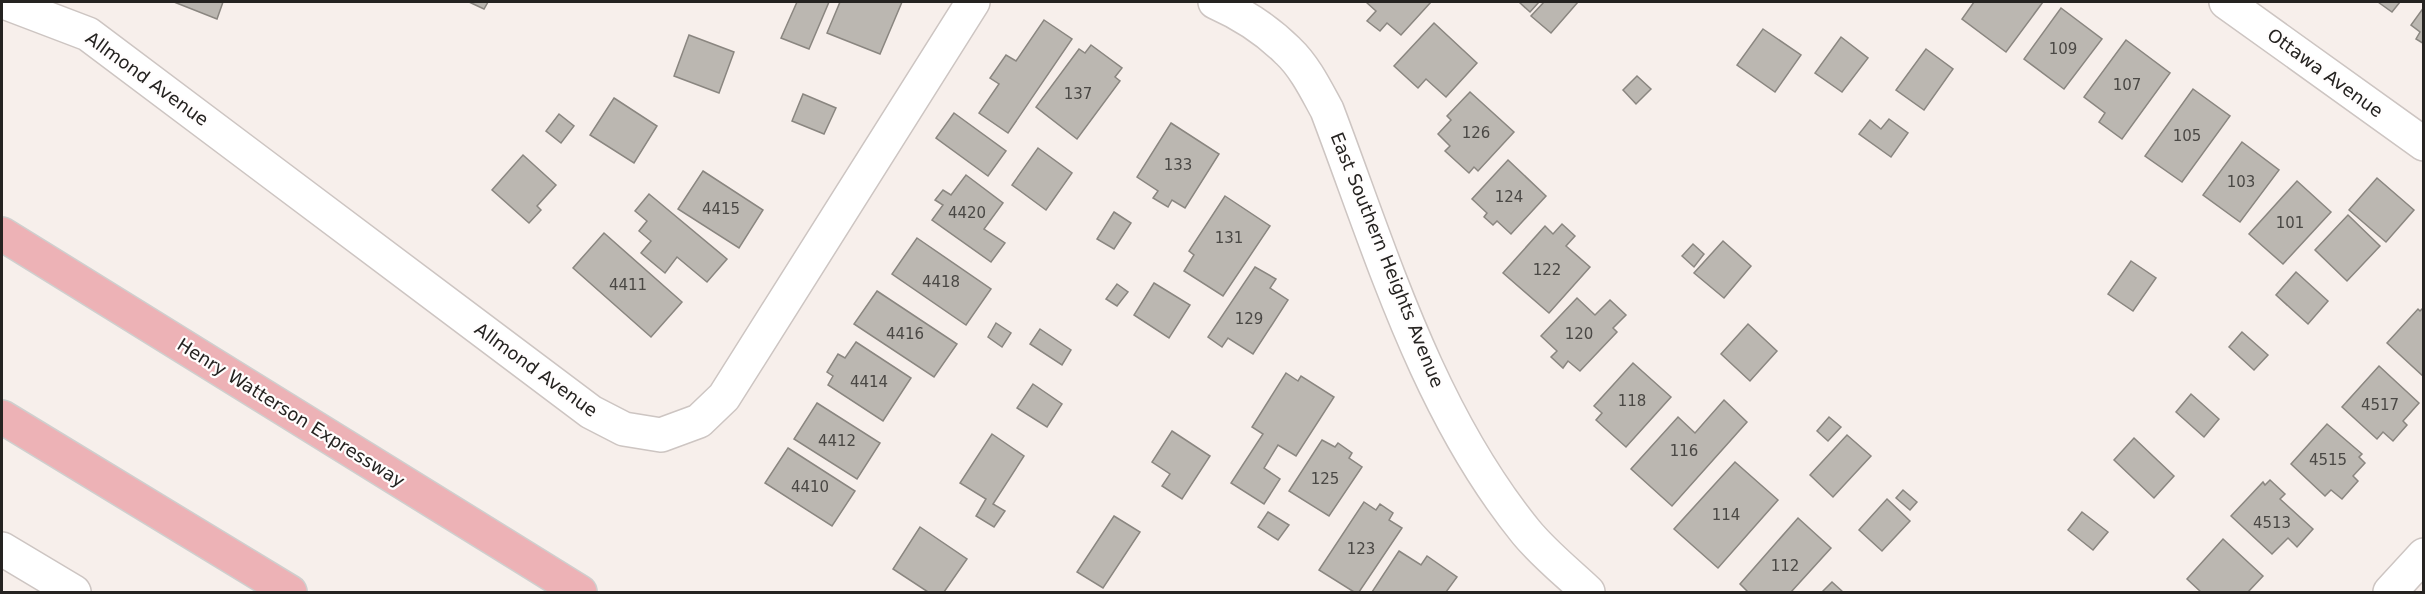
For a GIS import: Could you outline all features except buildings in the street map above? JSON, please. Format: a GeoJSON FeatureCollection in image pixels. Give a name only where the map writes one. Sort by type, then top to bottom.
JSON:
{"type":"FeatureCollection","features":[{"type":"Feature","properties":{"kind":"highway","name":"Henry Watterson Expressway"},"geometry":{"type":"LineString","coordinates":[[12,241],[580,592]]}},
{"type":"Feature","properties":{"kind":"highway"},"geometry":{"type":"LineString","coordinates":[[2,417],[290,592]]}},
{"type":"Feature","properties":{"kind":"street","name":"Allmond Avenue"},"geometry":{"type":"LineString","coordinates":[[4,2],[88,34],[591,412],[624,429],[661,435],[699,421],[724,397],[973,2]]}},
{"type":"Feature","properties":{"kind":"street","name":"East Southern Heights Avenue"},"geometry":{"type":"LineString","coordinates":[[1215,2],[1242,14],[1289,52],[1307,75],[1327,110],[1425,366],[1462,439],[1494,489],[1528,533],[1588,592]]}},
{"type":"Feature","properties":{"kind":"street","name":"Ottawa Avenue"},"geometry":{"type":"LineString","coordinates":[[2226,2],[2424,144]]}},
{"type":"Feature","properties":{"kind":"street"},"geometry":{"type":"LineString","coordinates":[[2,549],[74,592]]}},
{"type":"Feature","properties":{"kind":"street"},"geometry":{"type":"LineString","coordinates":[[2390,592],[2424,555]]}}]}
